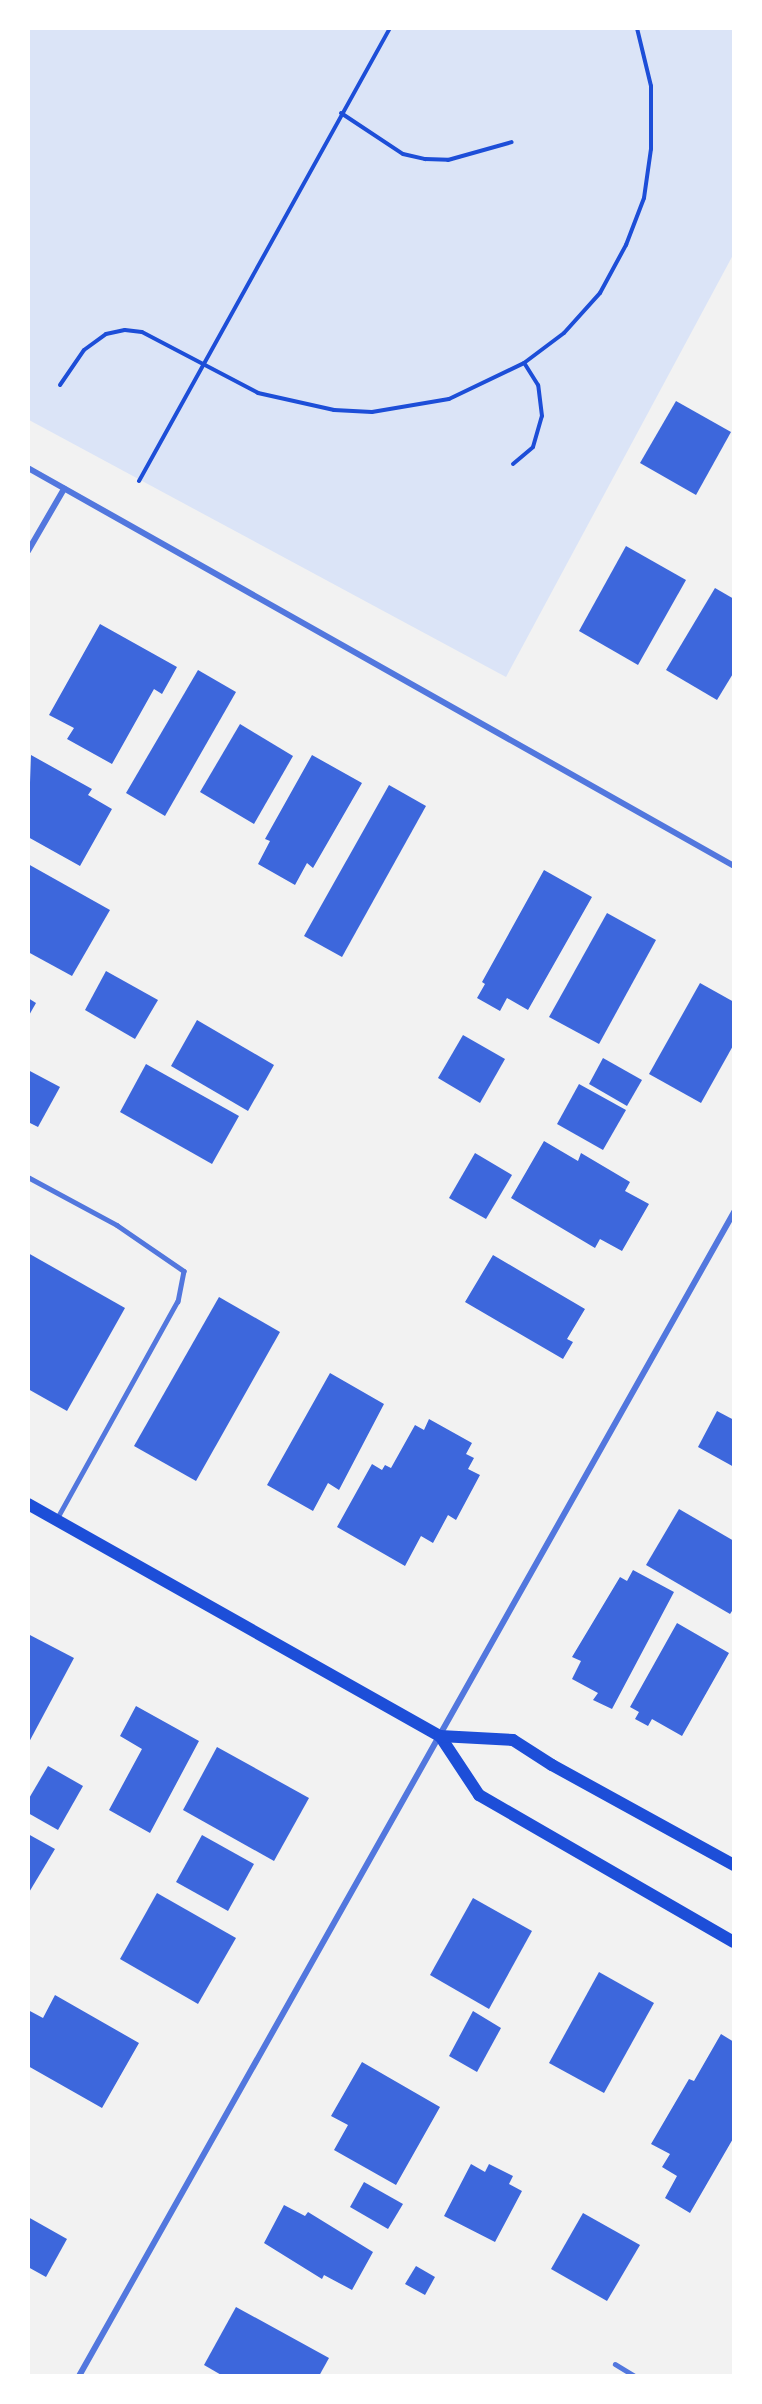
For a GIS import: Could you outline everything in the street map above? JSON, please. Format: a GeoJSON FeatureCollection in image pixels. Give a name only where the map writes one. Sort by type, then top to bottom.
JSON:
{"type":"FeatureCollection","features":[{"type":"Feature","properties":{"kind":"main road"},"geometry":{"type":"LineString","coordinates":[[28,1504],[440,1736],[513,1740],[552,1766],[734,1865]]}},
{"type":"Feature","properties":{"kind":"main road"},"geometry":{"type":"LineString","coordinates":[[440,1736],[479,1795],[734,1942]]}},
{"type":"Feature","properties":{"kind":"street"},"geometry":{"type":"LineString","coordinates":[[28,468],[734,866]]}},
{"type":"Feature","properties":{"kind":"street"},"geometry":{"type":"LineString","coordinates":[[28,552],[64,489]]}},
{"type":"Feature","properties":{"kind":"street"},"geometry":{"type":"LineString","coordinates":[[79,2376],[734,1212]]}},
{"type":"Feature","properties":{"kind":"lane"},"geometry":{"type":"LineString","coordinates":[[28,1177],[117,1225],[184,1271],[178,1301],[57,1520]]}},
{"type":"Feature","properties":{"kind":"lane"},"geometry":{"type":"LineString","coordinates":[[615,2364],[635,2376]]}},
{"type":"Feature","properties":{"kind":"path"},"geometry":{"type":"LineString","coordinates":[[139,481],[390,28]]}},
{"type":"Feature","properties":{"kind":"path"},"geometry":{"type":"LineString","coordinates":[[60,385],[84,350],[106,334],[125,330],[142,332],[258,393],[295,404],[372,412],[448,399],[524,363],[564,333],[600,293],[626,245],[644,198],[651,149],[651,86],[637,28]]}},
{"type":"Feature","properties":{"kind":"path"},"geometry":{"type":"LineString","coordinates":[[341,113],[403,154],[425,159],[448,160],[512,142]]}},
{"type":"Feature","properties":{"kind":"path"},"geometry":{"type":"LineString","coordinates":[[513,464],[533,447],[542,416],[538,385],[524,363]]}},
{"type":"Feature","properties":{"kind":"shaded area"},"geometry":{"type":"Polygon","coordinates":[[[29,29],[733,29],[733,255],[506,677],[29,420],[29,29]]]}},
{"type":"Feature","properties":{"kind":"building"},"geometry":{"type":"Polygon","coordinates":[[[676,401],[731,432],[696,495],[640,463],[676,401]]]}},
{"type":"Feature","properties":{"kind":"building"},"geometry":{"type":"Polygon","coordinates":[[[626,546],[686,580],[638,665],[579,631],[626,546]]]}},
{"type":"Feature","properties":{"kind":"building"},"geometry":{"type":"Polygon","coordinates":[[[715,588],[734,599],[734,672],[717,700],[666,670],[715,588]]]}},
{"type":"Feature","properties":{"kind":"building"},"geometry":{"type":"Polygon","coordinates":[[[100,624],[177,667],[162,694],[154,689],[112,764],[67,739],[74,728],[49,715],[100,624]]]}},
{"type":"Feature","properties":{"kind":"building"},"geometry":{"type":"Polygon","coordinates":[[[198,670],[236,692],[165,816],[126,793],[198,670]]]}},
{"type":"Feature","properties":{"kind":"building"},"geometry":{"type":"Polygon","coordinates":[[[240,724],[293,756],[254,824],[200,792],[240,724]]]}},
{"type":"Feature","properties":{"kind":"building"},"geometry":{"type":"Polygon","coordinates":[[[31,755],[92,789],[88,795],[112,809],[80,866],[28,837],[31,755]]]}},
{"type":"Feature","properties":{"kind":"building"},"geometry":{"type":"Polygon","coordinates":[[[312,755],[362,783],[313,868],[307,863],[295,885],[258,864],[270,841],[265,839],[312,755]]]}},
{"type":"Feature","properties":{"kind":"building"},"geometry":{"type":"Polygon","coordinates":[[[389,785],[426,806],[342,957],[304,936],[389,785]]]}},
{"type":"Feature","properties":{"kind":"building"},"geometry":{"type":"Polygon","coordinates":[[[28,864],[110,910],[72,976],[28,952],[28,864]]]}},
{"type":"Feature","properties":{"kind":"building"},"geometry":{"type":"Polygon","coordinates":[[[544,870],[592,897],[528,1010],[507,998],[500,1011],[477,998],[485,984],[482,982],[544,870]]]}},
{"type":"Feature","properties":{"kind":"building"},"geometry":{"type":"Polygon","coordinates":[[[607,913],[656,940],[599,1044],[549,1017],[607,913]]]}},
{"type":"Feature","properties":{"kind":"building"},"geometry":{"type":"Polygon","coordinates":[[[106,971],[158,1000],[135,1039],[85,1010],[106,971]]]}},
{"type":"Feature","properties":{"kind":"building"},"geometry":{"type":"Polygon","coordinates":[[[700,983],[734,1002],[734,1044],[701,1103],[649,1074],[700,983]]]}},
{"type":"Feature","properties":{"kind":"building"},"geometry":{"type":"Polygon","coordinates":[[[28,998],[36,1003],[28,1017],[28,998]]]}},
{"type":"Feature","properties":{"kind":"building"},"geometry":{"type":"Polygon","coordinates":[[[197,1020],[274,1065],[248,1111],[171,1066],[197,1020]]]}},
{"type":"Feature","properties":{"kind":"building"},"geometry":{"type":"Polygon","coordinates":[[[463,1035],[505,1059],[480,1103],[438,1078],[463,1035]]]}},
{"type":"Feature","properties":{"kind":"building"},"geometry":{"type":"Polygon","coordinates":[[[603,1058],[642,1080],[627,1106],[589,1084],[603,1058]]]}},
{"type":"Feature","properties":{"kind":"building"},"geometry":{"type":"Polygon","coordinates":[[[146,1064],[239,1116],[212,1164],[120,1112],[146,1064]]]}},
{"type":"Feature","properties":{"kind":"building"},"geometry":{"type":"Polygon","coordinates":[[[28,1070],[60,1087],[38,1127],[28,1122],[28,1070]]]}},
{"type":"Feature","properties":{"kind":"building"},"geometry":{"type":"Polygon","coordinates":[[[579,1084],[626,1110],[603,1150],[557,1124],[579,1084]]]}},
{"type":"Feature","properties":{"kind":"building"},"geometry":{"type":"Polygon","coordinates":[[[544,1141],[578,1161],[581,1153],[630,1182],[625,1191],[649,1204],[622,1251],[600,1239],[595,1248],[511,1198],[544,1141]]]}},
{"type":"Feature","properties":{"kind":"building"},"geometry":{"type":"Polygon","coordinates":[[[475,1153],[512,1175],[486,1219],[449,1198],[475,1153]]]}},
{"type":"Feature","properties":{"kind":"building"},"geometry":{"type":"Polygon","coordinates":[[[28,1253],[125,1308],[67,1411],[28,1389],[28,1253]]]}},
{"type":"Feature","properties":{"kind":"building"},"geometry":{"type":"Polygon","coordinates":[[[493,1255],[585,1309],[567,1339],[573,1342],[563,1359],[465,1302],[493,1255]]]}},
{"type":"Feature","properties":{"kind":"building"},"geometry":{"type":"Polygon","coordinates":[[[219,1297],[280,1332],[196,1481],[134,1446],[219,1297]]]}},
{"type":"Feature","properties":{"kind":"building"},"geometry":{"type":"Polygon","coordinates":[[[330,1373],[384,1404],[339,1490],[328,1483],[313,1511],[267,1485],[330,1373]]]}},
{"type":"Feature","properties":{"kind":"building"},"geometry":{"type":"Polygon","coordinates":[[[717,1411],[734,1420],[734,1467],[698,1447],[717,1411]]]}},
{"type":"Feature","properties":{"kind":"building"},"geometry":{"type":"Polygon","coordinates":[[[429,1419],[472,1443],[466,1454],[474,1458],[468,1469],[480,1475],[456,1520],[448,1515],[433,1543],[421,1536],[405,1566],[337,1527],[372,1464],[382,1470],[385,1465],[391,1468],[415,1425],[424,1430],[429,1419]]]}},
{"type":"Feature","properties":{"kind":"building"},"geometry":{"type":"Polygon","coordinates":[[[679,1509],[734,1541],[734,1608],[730,1614],[646,1565],[679,1509]]]}},
{"type":"Feature","properties":{"kind":"building"},"geometry":{"type":"Polygon","coordinates":[[[633,1570],[674,1592],[612,1709],[593,1700],[598,1693],[572,1679],[581,1661],[572,1657],[620,1577],[627,1581],[633,1570]]]}},
{"type":"Feature","properties":{"kind":"building"},"geometry":{"type":"Polygon","coordinates":[[[677,1623],[729,1653],[682,1736],[652,1719],[648,1726],[635,1719],[639,1712],[630,1707],[677,1623]]]}},
{"type":"Feature","properties":{"kind":"building"},"geometry":{"type":"Polygon","coordinates":[[[28,1634],[74,1658],[28,1744],[28,1634]]]}},
{"type":"Feature","properties":{"kind":"building"},"geometry":{"type":"Polygon","coordinates":[[[136,1706],[199,1741],[150,1833],[109,1810],[142,1749],[120,1736],[136,1706]]]}},
{"type":"Feature","properties":{"kind":"building"},"geometry":{"type":"Polygon","coordinates":[[[217,1747],[309,1798],[274,1861],[183,1810],[217,1747]]]}},
{"type":"Feature","properties":{"kind":"building"},"geometry":{"type":"Polygon","coordinates":[[[48,1766],[83,1786],[58,1830],[28,1813],[28,1800],[48,1766]]]}},
{"type":"Feature","properties":{"kind":"building"},"geometry":{"type":"Polygon","coordinates":[[[28,1834],[55,1849],[28,1894],[28,1834]]]}},
{"type":"Feature","properties":{"kind":"building"},"geometry":{"type":"Polygon","coordinates":[[[202,1835],[254,1864],[228,1911],[176,1882],[202,1835]]]}},
{"type":"Feature","properties":{"kind":"building"},"geometry":{"type":"Polygon","coordinates":[[[157,1893],[236,1938],[198,2004],[120,1959],[157,1893]]]}},
{"type":"Feature","properties":{"kind":"building"},"geometry":{"type":"Polygon","coordinates":[[[473,1898],[532,1931],[489,2009],[430,1975],[473,1898]]]}},
{"type":"Feature","properties":{"kind":"building"},"geometry":{"type":"Polygon","coordinates":[[[599,1972],[654,2003],[604,2093],[549,2063],[599,1972]]]}},
{"type":"Feature","properties":{"kind":"building"},"geometry":{"type":"Polygon","coordinates":[[[55,1995],[139,2043],[102,2108],[28,2066],[28,2010],[43,2018],[55,1995]]]}},
{"type":"Feature","properties":{"kind":"building"},"geometry":{"type":"Polygon","coordinates":[[[473,2011],[501,2028],[477,2072],[449,2056],[473,2011]]]}},
{"type":"Feature","properties":{"kind":"building"},"geometry":{"type":"Polygon","coordinates":[[[721,2034],[734,2042],[734,2137],[690,2213],[665,2198],[677,2176],[662,2167],[670,2154],[651,2144],[689,2079],[694,2081],[721,2034]]]}},
{"type":"Feature","properties":{"kind":"building"},"geometry":{"type":"Polygon","coordinates":[[[362,2062],[440,2107],[396,2185],[334,2150],[348,2125],[331,2116],[362,2062]]]}},
{"type":"Feature","properties":{"kind":"building"},"geometry":{"type":"Polygon","coordinates":[[[471,2164],[485,2172],[489,2164],[513,2176],[509,2184],[522,2191],[495,2242],[444,2216],[471,2164]]]}},
{"type":"Feature","properties":{"kind":"building"},"geometry":{"type":"Polygon","coordinates":[[[364,2182],[403,2204],[388,2229],[350,2207],[364,2182]]]}},
{"type":"Feature","properties":{"kind":"building"},"geometry":{"type":"Polygon","coordinates":[[[284,2205],[305,2216],[308,2212],[373,2252],[352,2290],[324,2275],[322,2279],[264,2243],[284,2205]]]}},
{"type":"Feature","properties":{"kind":"building"},"geometry":{"type":"Polygon","coordinates":[[[583,2213],[640,2245],[607,2301],[551,2269],[583,2213]]]}},
{"type":"Feature","properties":{"kind":"building"},"geometry":{"type":"Polygon","coordinates":[[[28,2217],[67,2239],[46,2277],[28,2267],[28,2217]]]}},
{"type":"Feature","properties":{"kind":"building"},"geometry":{"type":"Polygon","coordinates":[[[416,2266],[435,2277],[425,2295],[405,2284],[416,2266]]]}},
{"type":"Feature","properties":{"kind":"building"},"geometry":{"type":"Polygon","coordinates":[[[236,2307],[329,2358],[319,2376],[223,2376],[204,2365],[236,2307]]]}}]}
